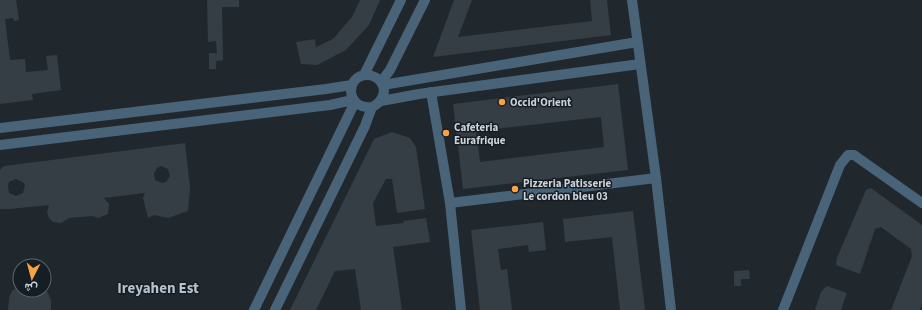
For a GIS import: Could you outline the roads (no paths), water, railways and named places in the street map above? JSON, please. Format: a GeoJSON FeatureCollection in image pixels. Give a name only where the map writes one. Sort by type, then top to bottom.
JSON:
{"type":"FeatureCollection","features":[{"type":"Feature","properties":{"kind":"street"},"geometry":{"type":"LineString","coordinates":[[364,75],[400,0]]}},
{"type":"Feature","properties":{"kind":"street"},"geometry":{"type":"LineString","coordinates":[[275,310],[376,104],[383,97],[382,84],[425,0]]}},
{"type":"Feature","properties":{"kind":"street"},"geometry":{"type":"LineString","coordinates":[[632,0],[656,178],[671,310]]}},
{"type":"Feature","properties":{"kind":"street"},"geometry":{"type":"LineString","coordinates":[[637,42],[382,84],[371,75],[364,75],[359,77],[352,85],[351,95],[354,101],[360,106],[367,108],[376,104],[430,92],[640,64]]}},
{"type":"Feature","properties":{"kind":"street"},"geometry":{"type":"LineString","coordinates":[[0,128],[352,85]]}},
{"type":"Feature","properties":{"kind":"street"},"geometry":{"type":"LineString","coordinates":[[430,92],[450,204],[461,310]]}},
{"type":"Feature","properties":{"kind":"street"},"geometry":{"type":"LineString","coordinates":[[0,145],[354,101]]}},
{"type":"Feature","properties":{"kind":"street"},"geometry":{"type":"LineString","coordinates":[[254,310],[348,118],[354,101]]}},
{"type":"Feature","properties":{"kind":"street"},"geometry":{"type":"LineString","coordinates":[[783,310],[840,165],[848,155],[854,155],[922,203]]}},
{"type":"Feature","properties":{"kind":"street"},"geometry":{"type":"LineString","coordinates":[[450,204],[656,178]]}},
{"type":"Feature","properties":{"kind":"place","name":"Occid'Orient"},"geometry":{"type":"Point","coordinates":[502,102]}},
{"type":"Feature","properties":{"kind":"place","name":"Cafeteria Eurafrique"},"geometry":{"type":"Point","coordinates":[446,133]}},
{"type":"Feature","properties":{"kind":"place","name":"Pizzeria Patisserie Le cordon bleu 03"},"geometry":{"type":"Point","coordinates":[515,189]}},
{"type":"Feature","properties":{"kind":"district","name":"Ireyahen Est"},"geometry":{"type":"Point","coordinates":[158,288]}}]}
